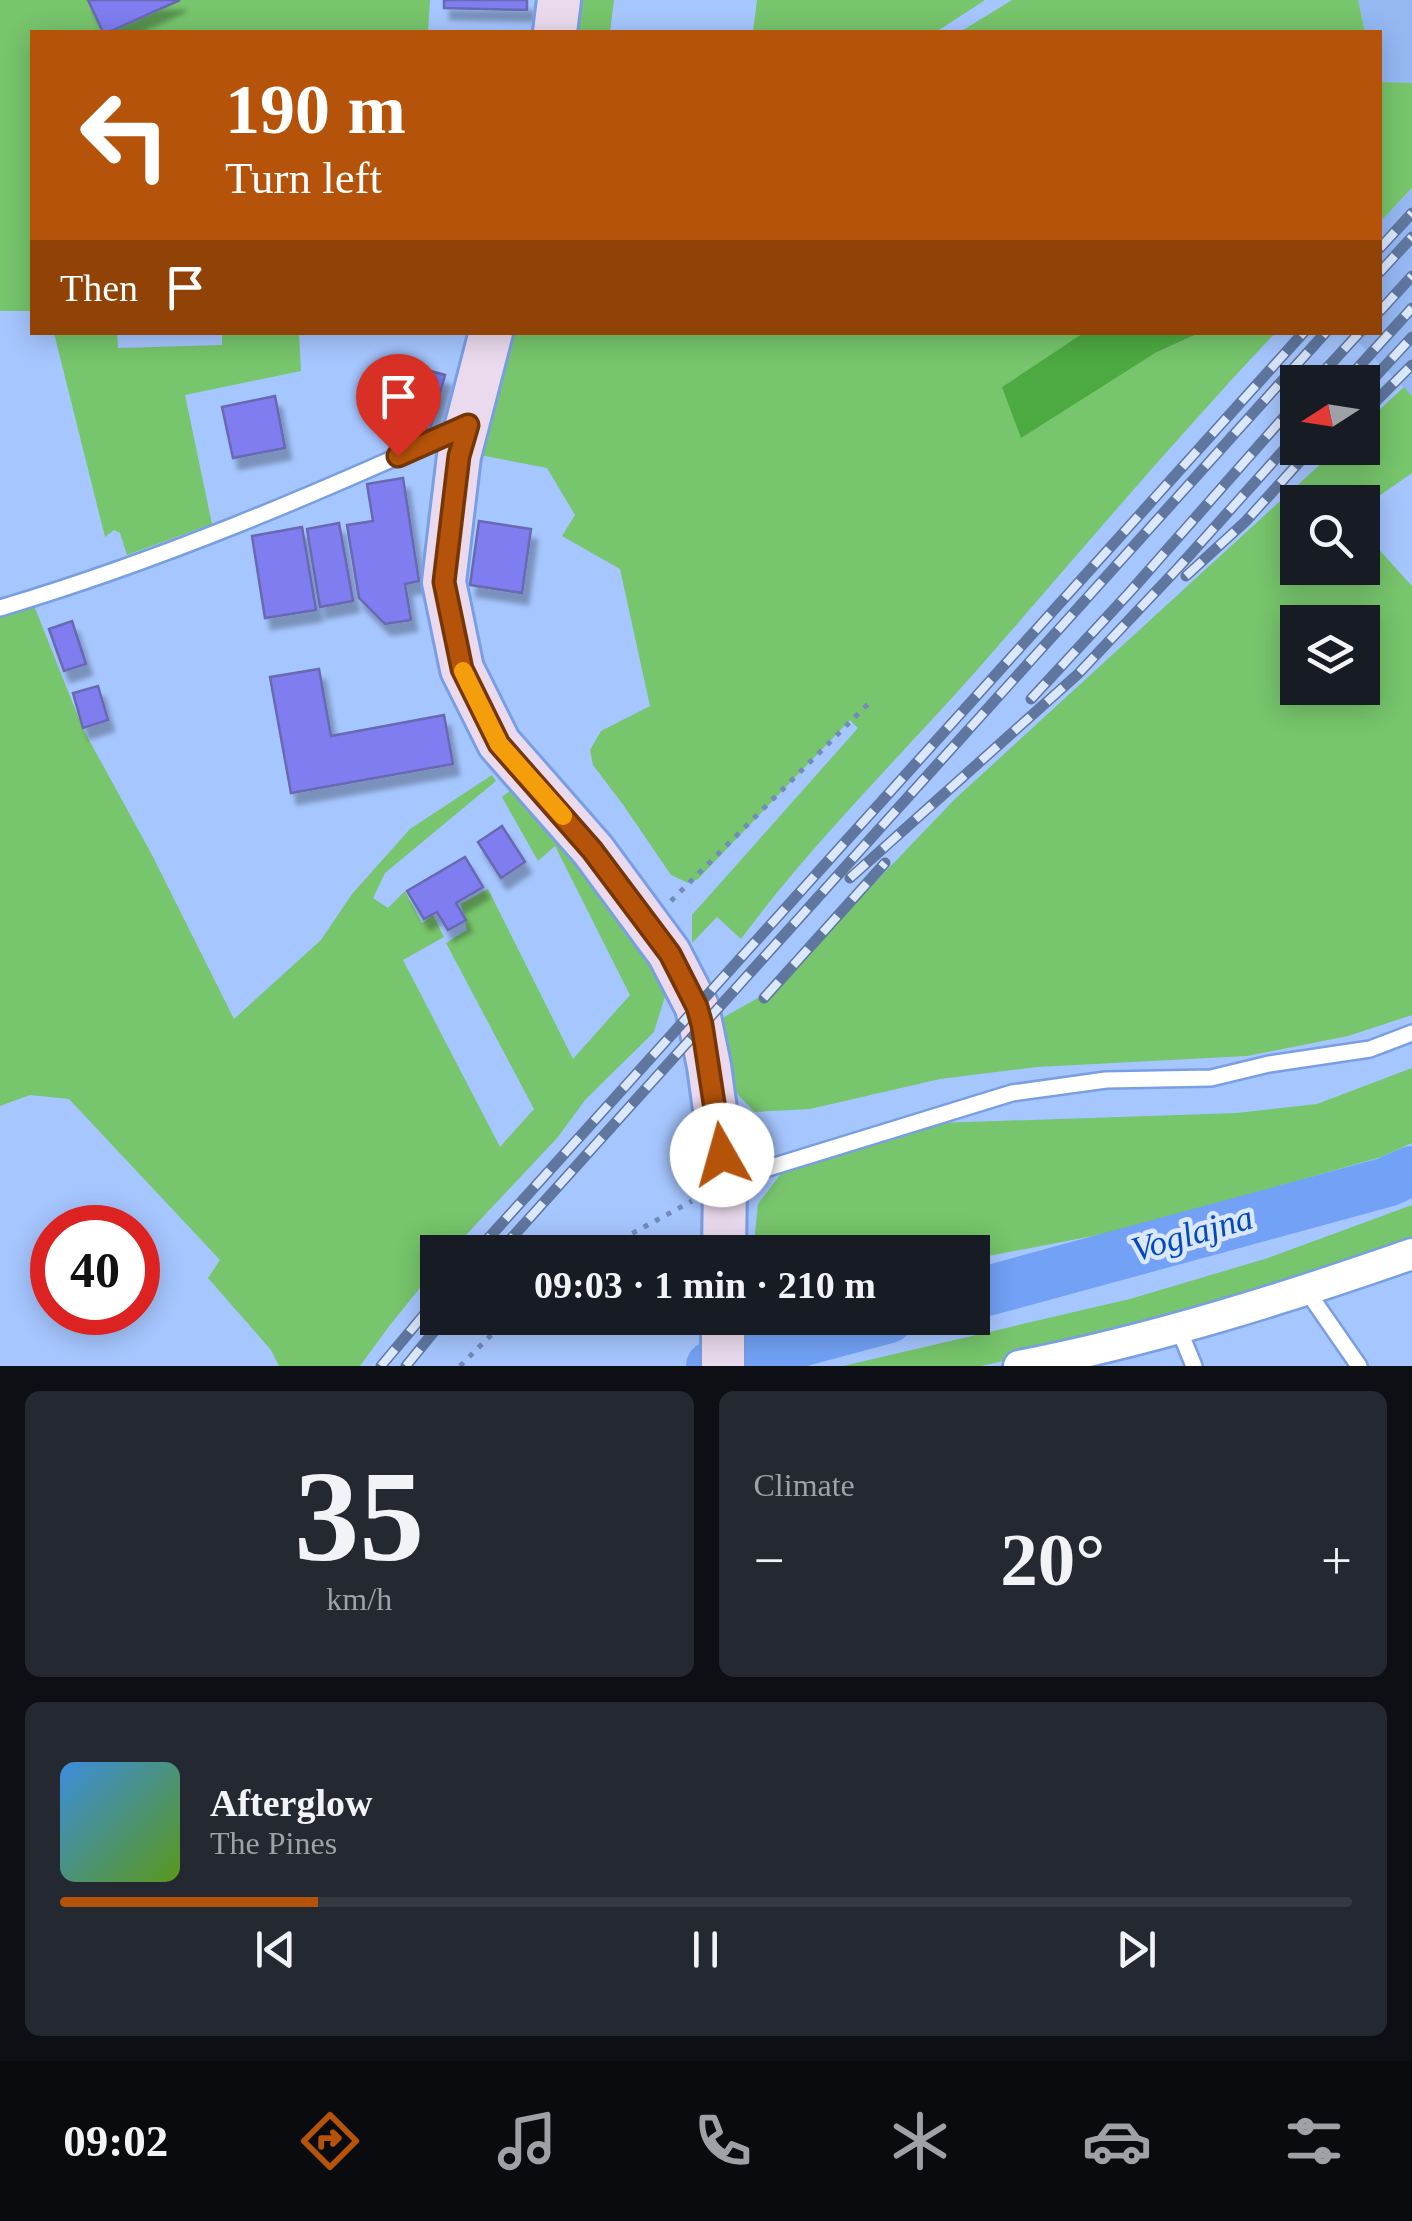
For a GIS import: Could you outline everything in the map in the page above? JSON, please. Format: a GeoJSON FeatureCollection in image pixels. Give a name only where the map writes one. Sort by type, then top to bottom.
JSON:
{"type":"FeatureCollection","features":[{"type":"Feature","properties":{"kind":"street"},"geometry":{"type":"LineString","coordinates":[[554,30],[559,0]]}},
{"type":"Feature","properties":{"kind":"street"},"geometry":{"type":"LineString","coordinates":[[491,335],[459,456],[444,582],[462,669],[499,744],[592,850],[648,924],[670,954],[697,1007],[725,1182],[724,1235]]}},
{"type":"Feature","properties":{"kind":"street"},"geometry":{"type":"LineString","coordinates":[[1018,1366],[1178,1328],[1412,1254]]}},
{"type":"Feature","properties":{"kind":"street"},"geometry":{"type":"LineString","coordinates":[[724,1335],[724,1366]]}},
{"type":"Feature","properties":{"kind":"lane"},"geometry":{"type":"LineString","coordinates":[[0,608],[115,571],[317,494],[468,425]]}},
{"type":"Feature","properties":{"kind":"lane"},"geometry":{"type":"LineString","coordinates":[[725,1182],[1012,1093],[1106,1080],[1211,1078],[1269,1064],[1370,1049],[1412,1034]]}},
{"type":"Feature","properties":{"kind":"lane"},"geometry":{"type":"LineString","coordinates":[[1307,1290],[1359,1366]]}},
{"type":"Feature","properties":{"kind":"lane"},"geometry":{"type":"LineString","coordinates":[[1178,1328],[1194,1366]]}},
{"type":"Feature","properties":{"kind":"path"},"geometry":{"type":"LineString","coordinates":[[648,924],[872,698]]}},
{"type":"Feature","properties":{"kind":"path"},"geometry":{"type":"LineString","coordinates":[[629,1235],[725,1182]]}},
{"type":"Feature","properties":{"kind":"path"},"geometry":{"type":"LineString","coordinates":[[460,1366],[491,1335]]}},
{"type":"Feature","properties":{"kind":"shaded area"},"geometry":{"type":"Polygon","coordinates":[[[1358,0],[1412,0],[1412,83],[1382,82],[1382,30],[1365,30],[1358,0]]]}},
{"type":"Feature","properties":{"kind":"shaded area"},"geometry":{"type":"Polygon","coordinates":[[[1412,189],[1412,396],[1351,335],[1382,335],[1382,220],[1412,189]]]}},
{"type":"Feature","properties":{"kind":"green space"},"geometry":{"type":"Polygon","coordinates":[[[0,0],[430,0],[428,30],[30,30],[30,311],[0,311],[0,0]]]}},
{"type":"Feature","properties":{"kind":"green space"},"geometry":{"type":"Polygon","coordinates":[[[578,0],[614,0],[610,30],[573,30],[578,0]]]}},
{"type":"Feature","properties":{"kind":"green space"},"geometry":{"type":"Polygon","coordinates":[[[757,0],[985,0],[939,30],[753,30],[757,0]]]}},
{"type":"Feature","properties":{"kind":"green space"},"geometry":{"type":"Polygon","coordinates":[[[1012,0],[1358,0],[1365,30],[963,30],[1012,0]]]}},
{"type":"Feature","properties":{"kind":"green space"},"geometry":{"type":"Polygon","coordinates":[[[1382,82],[1412,83],[1412,188],[1382,220],[1382,82]]]}},
{"type":"Feature","properties":{"kind":"green space"},"geometry":{"type":"Polygon","coordinates":[[[54,335],[117,335],[118,348],[222,345],[222,335],[299,335],[301,371],[185,395],[212,524],[127,555],[120,533],[114,530],[105,537],[54,335]]]}},
{"type":"Feature","properties":{"kind":"green space"},"geometry":{"type":"Polygon","coordinates":[[[507,335],[1082,335],[1002,387],[1155,353],[1195,335],[1273,335],[826,835],[741,939],[717,917],[692,943],[692,915],[858,728],[850,720],[698,879],[688,883],[671,875],[593,765],[590,750],[601,731],[650,706],[620,569],[562,536],[575,515],[547,468],[480,455],[507,335]]]}},
{"type":"Feature","properties":{"kind":"green space"},"geometry":{"type":"Polygon","coordinates":[[[1080,335],[1195,335],[1155,353],[1021,438],[1002,387],[1080,335]]]}},
{"type":"Feature","properties":{"kind":"green space"},"geometry":{"type":"Polygon","coordinates":[[[1404,387],[1412,396],[1412,473],[1380,495],[1380,485],[1298,485],[1319,465],[1380,465],[1380,409],[1404,387]]]}},
{"type":"Feature","properties":{"kind":"green space"},"geometry":{"type":"Polygon","coordinates":[[[1280,501],[1280,585],[1380,585],[1380,551],[1412,586],[1412,1015],[1348,1036],[1247,1056],[1037,1067],[940,1079],[810,1109],[755,1112],[738,1095],[719,1020],[772,990],[955,799],[1280,501]]]}},
{"type":"Feature","properties":{"kind":"green space"},"geometry":{"type":"Polygon","coordinates":[[[33,603],[83,729],[151,853],[234,1019],[321,940],[352,894],[410,829],[492,775],[496,781],[385,873],[373,898],[388,908],[405,891],[422,923],[433,915],[444,937],[403,960],[500,1147],[534,1109],[446,943],[467,930],[461,904],[488,889],[573,1059],[630,995],[555,846],[538,861],[502,797],[516,786],[612,899],[667,990],[654,1032],[585,1100],[558,1137],[466,1235],[420,1235],[420,1288],[360,1366],[279,1366],[271,1350],[208,1278],[220,1260],[69,1099],[30,1095],[0,1106],[0,613],[33,603]]]}},
{"type":"Feature","properties":{"kind":"green space"},"geometry":{"type":"Polygon","coordinates":[[[1412,1068],[1412,1143],[1381,1157],[1124,1230],[990,1256],[990,1235],[755,1235],[758,1204],[780,1175],[804,1153],[938,1123],[1237,1113],[1317,1104],[1412,1068]]]}},
{"type":"Feature","properties":{"kind":"green space"},"geometry":{"type":"Polygon","coordinates":[[[1412,1205],[1412,1244],[1135,1333],[981,1366],[843,1366],[990,1335],[990,1332],[1130,1299],[1268,1258],[1412,1205]]]}},
{"type":"Feature","properties":{"kind":"building"},"geometry":{"type":"Polygon","coordinates":[[[88,0],[180,0],[113,30],[102,30],[88,0]]]}},
{"type":"Feature","properties":{"kind":"building"},"geometry":{"type":"Polygon","coordinates":[[[444,0],[527,0],[527,10],[444,8],[444,0]]]}},
{"type":"Feature","properties":{"kind":"building"},"geometry":{"type":"Polygon","coordinates":[[[386,359],[445,375],[430,430],[396,421],[402,398],[377,391],[386,359]]]}},
{"type":"Feature","properties":{"kind":"building"},"geometry":{"type":"Polygon","coordinates":[[[275,396],[285,448],[233,458],[222,407],[275,396]]]}},
{"type":"Feature","properties":{"kind":"building"},"geometry":{"type":"Polygon","coordinates":[[[403,478],[419,581],[405,584],[411,620],[385,624],[359,598],[347,525],[373,521],[367,484],[403,478]]]}},
{"type":"Feature","properties":{"kind":"building"},"geometry":{"type":"Polygon","coordinates":[[[479,521],[531,529],[522,593],[470,585],[479,521]]]}},
{"type":"Feature","properties":{"kind":"building"},"geometry":{"type":"Polygon","coordinates":[[[339,523],[353,601],[320,607],[307,529],[339,523]]]}},
{"type":"Feature","properties":{"kind":"building"},"geometry":{"type":"Polygon","coordinates":[[[302,527],[316,610],[265,618],[252,536],[302,527]]]}},
{"type":"Feature","properties":{"kind":"building"},"geometry":{"type":"Polygon","coordinates":[[[72,621],[86,664],[64,671],[49,629],[72,621]]]}},
{"type":"Feature","properties":{"kind":"building"},"geometry":{"type":"Polygon","coordinates":[[[319,669],[331,736],[444,715],[453,764],[291,793],[270,677],[319,669]]]}},
{"type":"Feature","properties":{"kind":"building"},"geometry":{"type":"Polygon","coordinates":[[[98,686],[108,720],[83,728],[73,693],[98,686]]]}},
{"type":"Feature","properties":{"kind":"building"},"geometry":{"type":"Polygon","coordinates":[[[502,826],[525,862],[501,878],[478,842],[502,826]]]}},
{"type":"Feature","properties":{"kind":"building"},"geometry":{"type":"Polygon","coordinates":[[[465,857],[483,887],[456,903],[466,920],[448,930],[437,912],[424,919],[407,891],[465,857]]]}},
{"type":"Feature","properties":{"kind":"waterway","name":"Voglajna"},"geometry":{"type":"LineString","coordinates":[[990,1290],[1387,1182],[1412,1171]]}},
{"type":"Feature","properties":{"kind":"waterway","name":"Voglajna"},"geometry":{"type":"LineString","coordinates":[[711,1366],[826,1335]]}},
{"type":"Feature","properties":{"kind":"railway"},"geometry":{"type":"LineString","coordinates":[[1382,246],[1412,213]]}},
{"type":"Feature","properties":{"kind":"railway"},"geometry":{"type":"LineString","coordinates":[[1382,270],[1412,237]]}},
{"type":"Feature","properties":{"kind":"railway"},"geometry":{"type":"LineString","coordinates":[[1382,309],[1412,276]]}},
{"type":"Feature","properties":{"kind":"railway"},"geometry":{"type":"LineString","coordinates":[[1360,365],[1412,308]]}},
{"type":"Feature","properties":{"kind":"railway"},"geometry":{"type":"LineString","coordinates":[[491,1235],[1301,335]]}},
{"type":"Feature","properties":{"kind":"railway"},"geometry":{"type":"LineString","coordinates":[[514,1235],[1323,335]]}},
{"type":"Feature","properties":{"kind":"railway"},"geometry":{"type":"LineString","coordinates":[[1330,365],[1357,335]]}},
{"type":"Feature","properties":{"kind":"railway"},"geometry":{"type":"LineString","coordinates":[[1380,372],[1412,337]]}},
{"type":"Feature","properties":{"kind":"railway"},"geometry":{"type":"LineString","coordinates":[[1380,397],[1412,365]]}},
{"type":"Feature","properties":{"kind":"railway"},"geometry":{"type":"LineString","coordinates":[[1031,699],[1280,421]]}},
{"type":"Feature","properties":{"kind":"railway"},"geometry":{"type":"LineString","coordinates":[[850,878],[1078,674],[1280,454]]}},
{"type":"Feature","properties":{"kind":"railway"},"geometry":{"type":"LineString","coordinates":[[1186,576],[1246,521],[1297,465]]}},
{"type":"Feature","properties":{"kind":"railway"},"geometry":{"type":"LineString","coordinates":[[764,998],[885,863]]}},
{"type":"Feature","properties":{"kind":"railway"},"geometry":{"type":"LineString","coordinates":[[381,1366],[420,1319]]}},
{"type":"Feature","properties":{"kind":"railway"},"geometry":{"type":"LineString","coordinates":[[406,1366],[431,1335]]}},
{"type":"Feature","properties":{"kind":"slow traffic"},"geometry":{"type":"LineString","coordinates":[[463,671],[499,744],[563,816]]}},
{"type":"Feature","properties":{"kind":"route"},"geometry":{"type":"LineString","coordinates":[[398,456],[468,425],[459,456],[444,582],[462,669],[499,744],[592,850],[670,954],[702,1025],[722,1155]]}}]}
